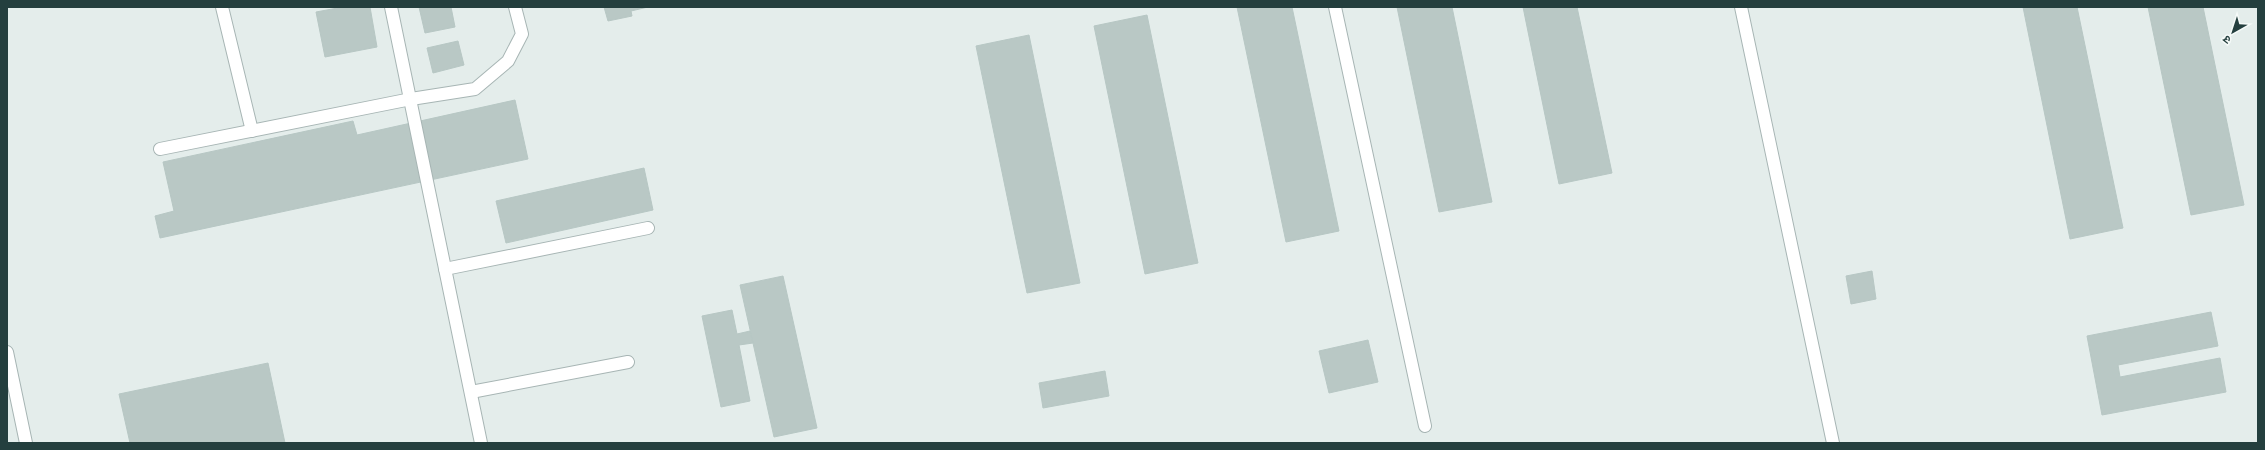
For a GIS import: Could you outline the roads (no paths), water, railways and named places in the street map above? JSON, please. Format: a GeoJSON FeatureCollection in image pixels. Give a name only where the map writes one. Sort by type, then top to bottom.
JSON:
{"type":"FeatureCollection","features":[{"type":"Feature","properties":{"kind":"lane"},"geometry":{"type":"LineString","coordinates":[[222,7],[252,131]]}},
{"type":"Feature","properties":{"kind":"lane"},"geometry":{"type":"LineString","coordinates":[[391,7],[481,443]]}},
{"type":"Feature","properties":{"kind":"lane"},"geometry":{"type":"LineString","coordinates":[[160,149],[411,99],[475,89],[508,61],[522,34],[515,7]]}},
{"type":"Feature","properties":{"kind":"lane"},"geometry":{"type":"LineString","coordinates":[[1335,7],[1425,426]]}},
{"type":"Feature","properties":{"kind":"lane"},"geometry":{"type":"LineString","coordinates":[[1741,7],[1833,443]]}},
{"type":"Feature","properties":{"kind":"lane"},"geometry":{"type":"LineString","coordinates":[[445,269],[648,228]]}},
{"type":"Feature","properties":{"kind":"lane"},"geometry":{"type":"LineString","coordinates":[[7,352],[26,443]]}},
{"type":"Feature","properties":{"kind":"lane"},"geometry":{"type":"LineString","coordinates":[[471,392],[628,362]]}}]}
